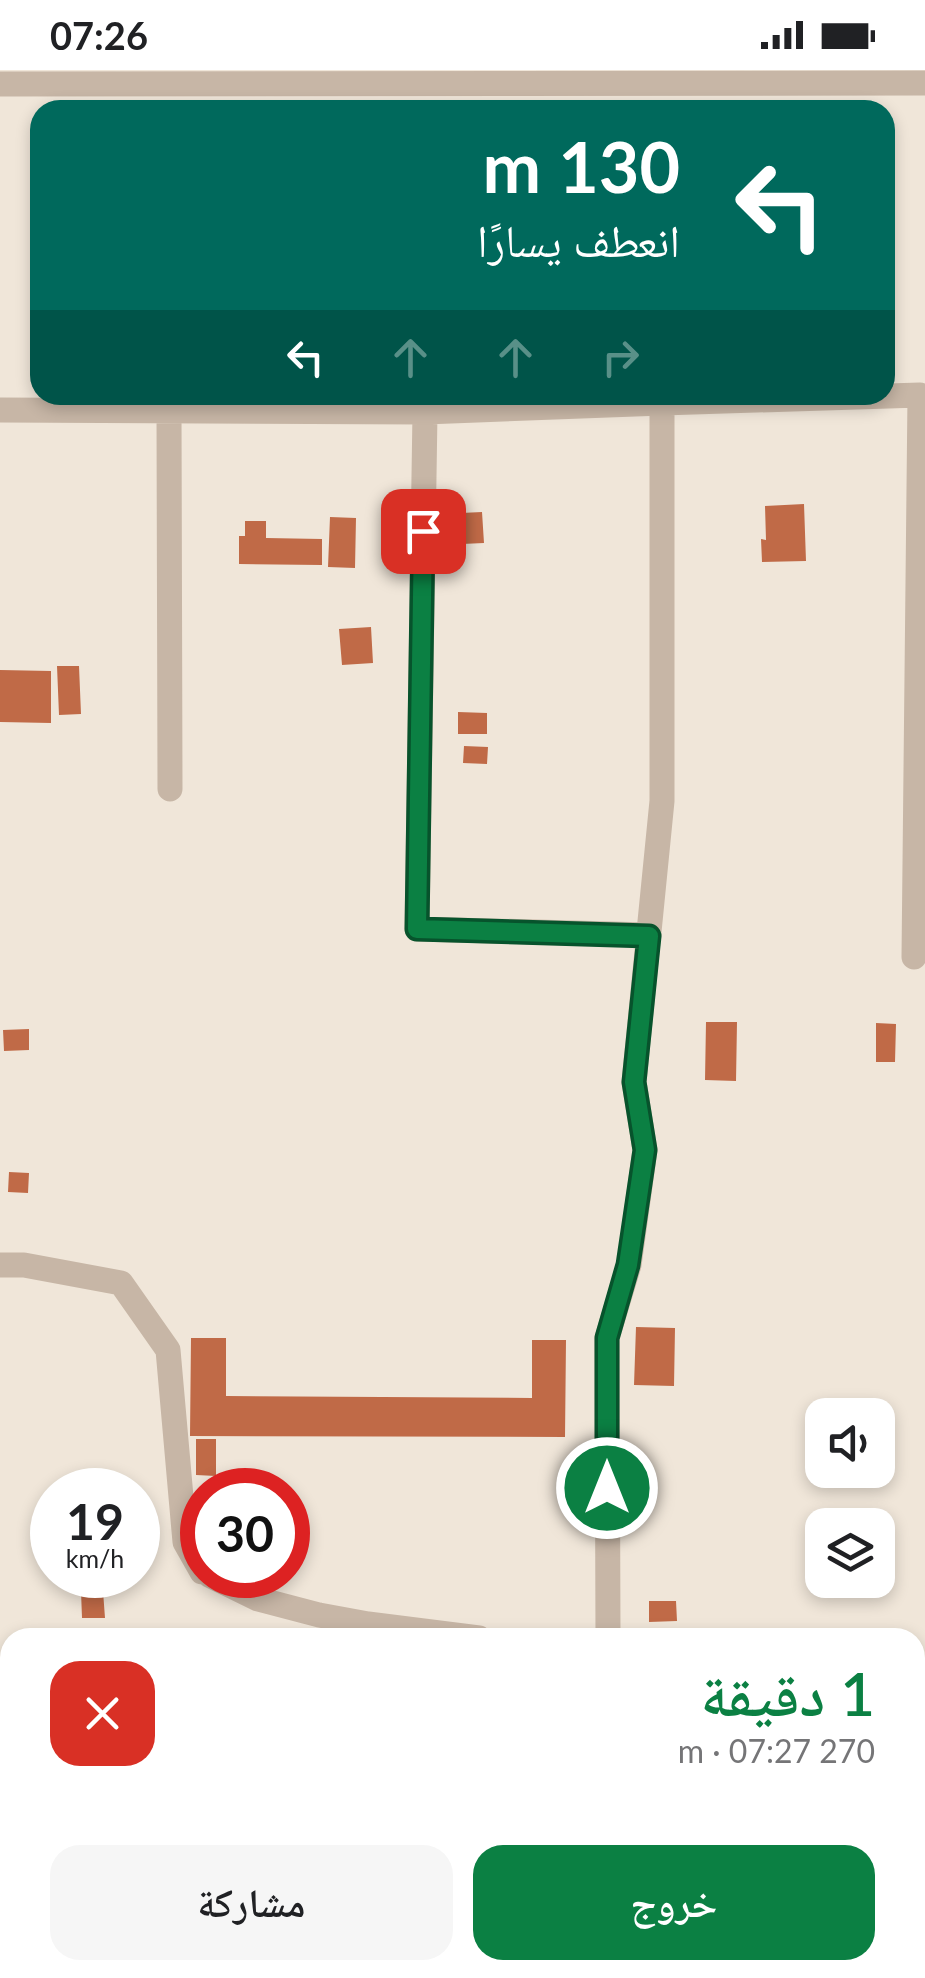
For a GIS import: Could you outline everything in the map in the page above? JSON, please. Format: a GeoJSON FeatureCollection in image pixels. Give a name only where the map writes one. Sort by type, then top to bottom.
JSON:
{"type":"FeatureCollection","features":[{"type":"Feature","properties":{"kind":"street"},"geometry":{"type":"LineString","coordinates":[[0,84],[421,97],[506,77],[925,83]]}},
{"type":"Feature","properties":{"kind":"street"},"geometry":{"type":"LineString","coordinates":[[895,396],[920,395],[914,957]]}},
{"type":"Feature","properties":{"kind":"street"},"geometry":{"type":"LineString","coordinates":[[0,410],[168,411],[361,405]]}},
{"type":"Feature","properties":{"kind":"street"},"geometry":{"type":"LineString","coordinates":[[425,405],[417,929],[649,936]]}},
{"type":"Feature","properties":{"kind":"street"},"geometry":{"type":"LineString","coordinates":[[608,1628],[607,1338],[628,1265],[645,1150],[634,1082],[662,802],[662,405]]}},
{"type":"Feature","properties":{"kind":"street"},"geometry":{"type":"LineString","coordinates":[[168,411],[170,789]]}},
{"type":"Feature","properties":{"kind":"street"},"geometry":{"type":"LineString","coordinates":[[0,1265],[24,1265],[120,1283],[168,1350],[180,1486]]}},
{"type":"Feature","properties":{"kind":"street"},"geometry":{"type":"LineString","coordinates":[[256,1598],[319,1615],[400,1628]]}},
{"type":"Feature","properties":{"kind":"building"},"geometry":{"type":"Polygon","coordinates":[[[804,504],[806,561],[762,562],[765,506],[804,504]]]}},
{"type":"Feature","properties":{"kind":"building"},"geometry":{"type":"Polygon","coordinates":[[[482,512],[484,543],[462,544],[461,513],[482,512]]]}},
{"type":"Feature","properties":{"kind":"building"},"geometry":{"type":"Polygon","coordinates":[[[330,517],[356,518],[355,568],[328,567],[330,517]]]}},
{"type":"Feature","properties":{"kind":"building"},"geometry":{"type":"Polygon","coordinates":[[[245,521],[266,521],[266,538],[322,539],[322,565],[239,564],[239,536],[245,536],[245,521]]]}},
{"type":"Feature","properties":{"kind":"building"},"geometry":{"type":"Polygon","coordinates":[[[371,627],[373,663],[342,665],[339,629],[371,627]]]}},
{"type":"Feature","properties":{"kind":"building"},"geometry":{"type":"Polygon","coordinates":[[[57,666],[79,666],[81,714],[59,715],[57,666]]]}},
{"type":"Feature","properties":{"kind":"building"},"geometry":{"type":"Polygon","coordinates":[[[0,670],[51,671],[51,723],[0,722],[0,670]]]}},
{"type":"Feature","properties":{"kind":"building"},"geometry":{"type":"Polygon","coordinates":[[[458,712],[487,713],[487,734],[458,734],[458,712]]]}},
{"type":"Feature","properties":{"kind":"building"},"geometry":{"type":"Polygon","coordinates":[[[464,746],[488,747],[487,764],[463,763],[464,746]]]}},
{"type":"Feature","properties":{"kind":"building"},"geometry":{"type":"Polygon","coordinates":[[[706,1022],[737,1022],[736,1081],[705,1080],[706,1022]]]}},
{"type":"Feature","properties":{"kind":"building"},"geometry":{"type":"Polygon","coordinates":[[[876,1023],[896,1024],[895,1062],[876,1062],[876,1023]]]}},
{"type":"Feature","properties":{"kind":"building"},"geometry":{"type":"Polygon","coordinates":[[[29,1029],[29,1050],[4,1051],[3,1030],[29,1029]]]}},
{"type":"Feature","properties":{"kind":"building"},"geometry":{"type":"Polygon","coordinates":[[[9,1172],[29,1173],[28,1193],[8,1192],[9,1172]]]}},
{"type":"Feature","properties":{"kind":"building"},"geometry":{"type":"Polygon","coordinates":[[[636,1327],[675,1328],[674,1386],[634,1385],[636,1327]]]}},
{"type":"Feature","properties":{"kind":"building"},"geometry":{"type":"Polygon","coordinates":[[[191,1338],[226,1338],[226,1396],[532,1398],[532,1340],[566,1340],[565,1437],[190,1436],[191,1338]]]}},
{"type":"Feature","properties":{"kind":"building"},"geometry":{"type":"Polygon","coordinates":[[[196,1439],[216,1439],[216,1468],[196,1468],[196,1439]]]}},
{"type":"Feature","properties":{"kind":"building"},"geometry":{"type":"Polygon","coordinates":[[[81,1598],[104,1598],[105,1618],[82,1618],[81,1598]]]}},
{"type":"Feature","properties":{"kind":"building"},"geometry":{"type":"Polygon","coordinates":[[[649,1601],[676,1601],[677,1621],[649,1622],[649,1601]]]}},
{"type":"Feature","properties":{"kind":"route"},"geometry":{"type":"LineString","coordinates":[[423,531],[417,929],[649,936],[634,1082],[645,1150],[628,1265],[607,1338],[607,1488]]}}]}
